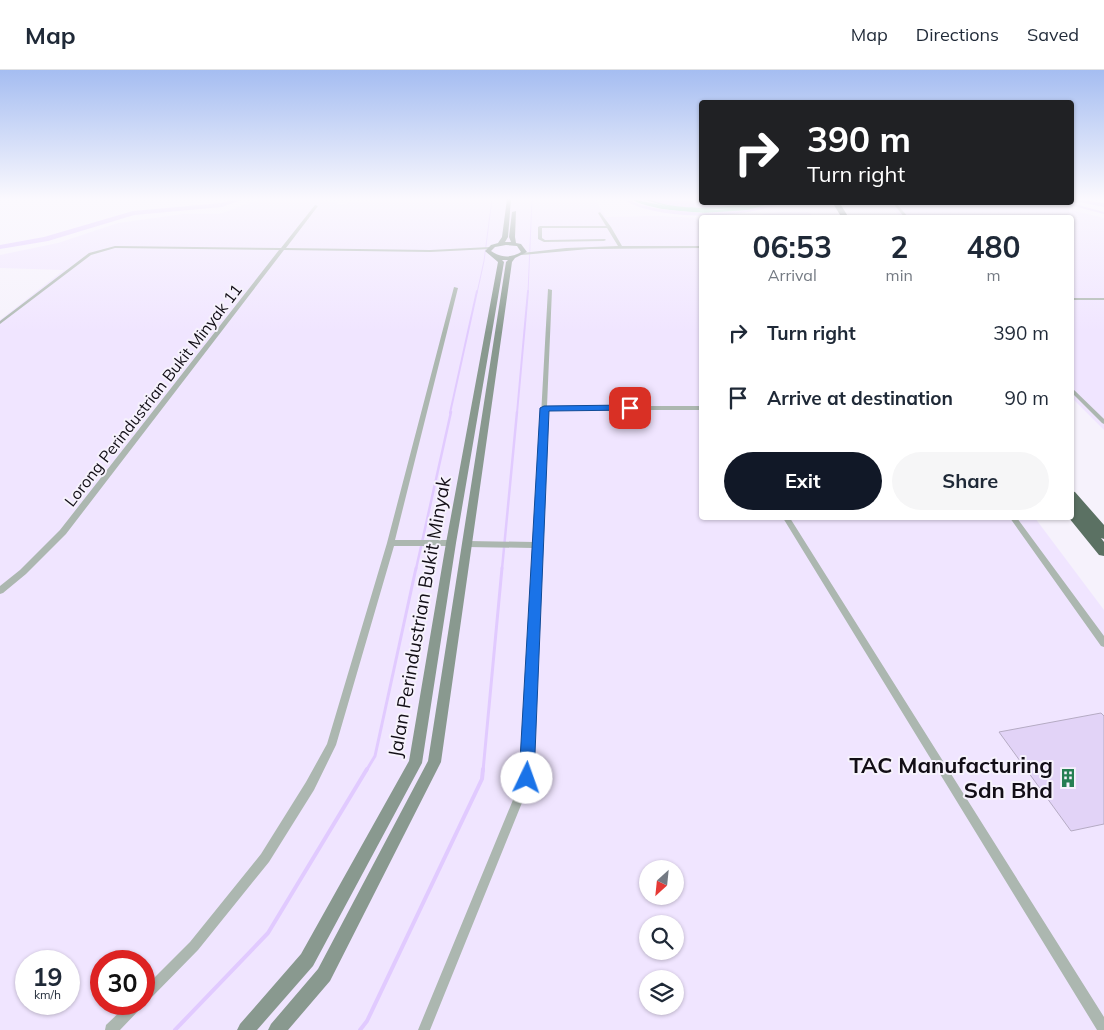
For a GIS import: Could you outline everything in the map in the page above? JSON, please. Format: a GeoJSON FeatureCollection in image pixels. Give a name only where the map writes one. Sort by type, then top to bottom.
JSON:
{"type":"FeatureCollection","features":[{"type":"Feature","properties":{"kind":"highway"},"geometry":{"type":"LineString","coordinates":[[1074,499],[1104,534]]}},
{"type":"Feature","properties":{"kind":"highway"},"geometry":{"type":"LineString","coordinates":[[1074,515],[1104,551]]}},
{"type":"Feature","properties":{"kind":"main road"},"geometry":{"type":"LineString","coordinates":[[486,251],[500,244]]}},
{"type":"Feature","properties":{"kind":"main road"},"geometry":{"type":"LineString","coordinates":[[514,244],[522,252]]}},
{"type":"Feature","properties":{"kind":"main road"},"geometry":{"type":"LineString","coordinates":[[486,251],[522,252]]}},
{"type":"Feature","properties":{"kind":"main road","name":"Jalan Perindustrian Bukit Minyak"},"geometry":{"type":"LineString","coordinates":[[246,1030],[307,960],[416,763],[446,543],[501,262],[486,251]]}},
{"type":"Feature","properties":{"kind":"main road","name":"Jalan Perindustrian Bukit Minyak"},"geometry":{"type":"LineString","coordinates":[[277,1030],[324,975],[434,762],[472,544],[509,262],[522,252]]}},
{"type":"Feature","properties":{"kind":"street","name":"Lorong Perindustrian Bukit Minyak 11"},"geometry":{"type":"LineString","coordinates":[[0,591],[23,572],[63,532],[287,244]]}},
{"type":"Feature","properties":{"kind":"street"},"geometry":{"type":"LineString","coordinates":[[522,252],[620,246],[699,247]]}},
{"type":"Feature","properties":{"kind":"street"},"geometry":{"type":"LineString","coordinates":[[0,323],[96,251],[115,247],[486,251]]}},
{"type":"Feature","properties":{"kind":"street","name":"Jalan Perindustrian Bukit Minyak"},"geometry":{"type":"LineString","coordinates":[[155,986],[194,946],[265,858],[310,786],[331,745],[391,543],[456,288]]}},
{"type":"Feature","properties":{"kind":"street"},"geometry":{"type":"LineString","coordinates":[[424,1030],[527,778],[534,545],[550,290]]}},
{"type":"Feature","properties":{"kind":"street"},"geometry":{"type":"LineString","coordinates":[[1074,299],[1104,299]]}},
{"type":"Feature","properties":{"kind":"street"},"geometry":{"type":"LineString","coordinates":[[1074,392],[1104,422]]}},
{"type":"Feature","properties":{"kind":"street"},"geometry":{"type":"LineString","coordinates":[[544,408],[699,408]]}},
{"type":"Feature","properties":{"kind":"street"},"geometry":{"type":"LineString","coordinates":[[788,520],[1104,1028]]}},
{"type":"Feature","properties":{"kind":"street"},"geometry":{"type":"LineString","coordinates":[[1015,520],[1104,643]]}},
{"type":"Feature","properties":{"kind":"street"},"geometry":{"type":"LineString","coordinates":[[391,543],[446,543]]}},
{"type":"Feature","properties":{"kind":"street"},"geometry":{"type":"LineString","coordinates":[[472,544],[534,545]]}},
{"type":"Feature","properties":{"kind":"street"},"geometry":{"type":"LineString","coordinates":[[111,1030],[126,1015]]}},
{"type":"Feature","properties":{"kind":"shaded area"},"geometry":{"type":"Polygon","coordinates":[[[54,244],[699,244],[699,520],[1036,520],[1104,610],[1104,1030],[0,1030],[0,320],[64,270],[0,268],[0,255],[54,244]]]}},
{"type":"Feature","properties":{"kind":"shaded area"},"geometry":{"type":"Polygon","coordinates":[[[1074,244],[1104,244],[1104,430],[1074,400],[1074,244]]]}},
{"type":"Feature","properties":{"kind":"building","name":"TAC Manufacturing Sdn Bhd"},"geometry":{"type":"Polygon","coordinates":[[[1101,713],[1104,716],[1104,824],[1071,831],[999,732],[1101,713]]]}},
{"type":"Feature","properties":{"kind":"waterway"},"geometry":{"type":"LineString","coordinates":[[0,247],[18,244]]}},
{"type":"Feature","properties":{"kind":"waterway"},"geometry":{"type":"LineString","coordinates":[[477,293],[486,244]]}},
{"type":"Feature","properties":{"kind":"waterway"},"geometry":{"type":"LineString","coordinates":[[528,293],[530,244]]}},
{"type":"Feature","properties":{"kind":"waterway"},"geometry":{"type":"LineString","coordinates":[[450,413],[477,291]]}},
{"type":"Feature","properties":{"kind":"waterway"},"geometry":{"type":"LineString","coordinates":[[517,413],[528,291]]}},
{"type":"Feature","properties":{"kind":"waterway"},"geometry":{"type":"LineString","coordinates":[[416,569],[451,412]]}},
{"type":"Feature","properties":{"kind":"waterway"},"geometry":{"type":"LineString","coordinates":[[502,569],[517,412]]}},
{"type":"Feature","properties":{"kind":"waterway"},"geometry":{"type":"LineString","coordinates":[[366,771],[375,756],[416,568]]}},
{"type":"Feature","properties":{"kind":"waterway"},"geometry":{"type":"LineString","coordinates":[[483,771],[502,568]]}},
{"type":"Feature","properties":{"kind":"waterway"},"geometry":{"type":"LineString","coordinates":[[175,1030],[268,933],[367,769]]}},
{"type":"Feature","properties":{"kind":"waterway"},"geometry":{"type":"LineString","coordinates":[[360,1030],[367,1021],[482,779],[483,769]]}},
{"type":"Feature","properties":{"kind":"place","name":"TAC Manufacturing Sdn Bhd"},"geometry":{"type":"Point","coordinates":[1068,778]}},
{"type":"Feature","properties":{"kind":"route"},"geometry":{"type":"LineString","coordinates":[[527,778],[544,408],[630,408]]}}]}
